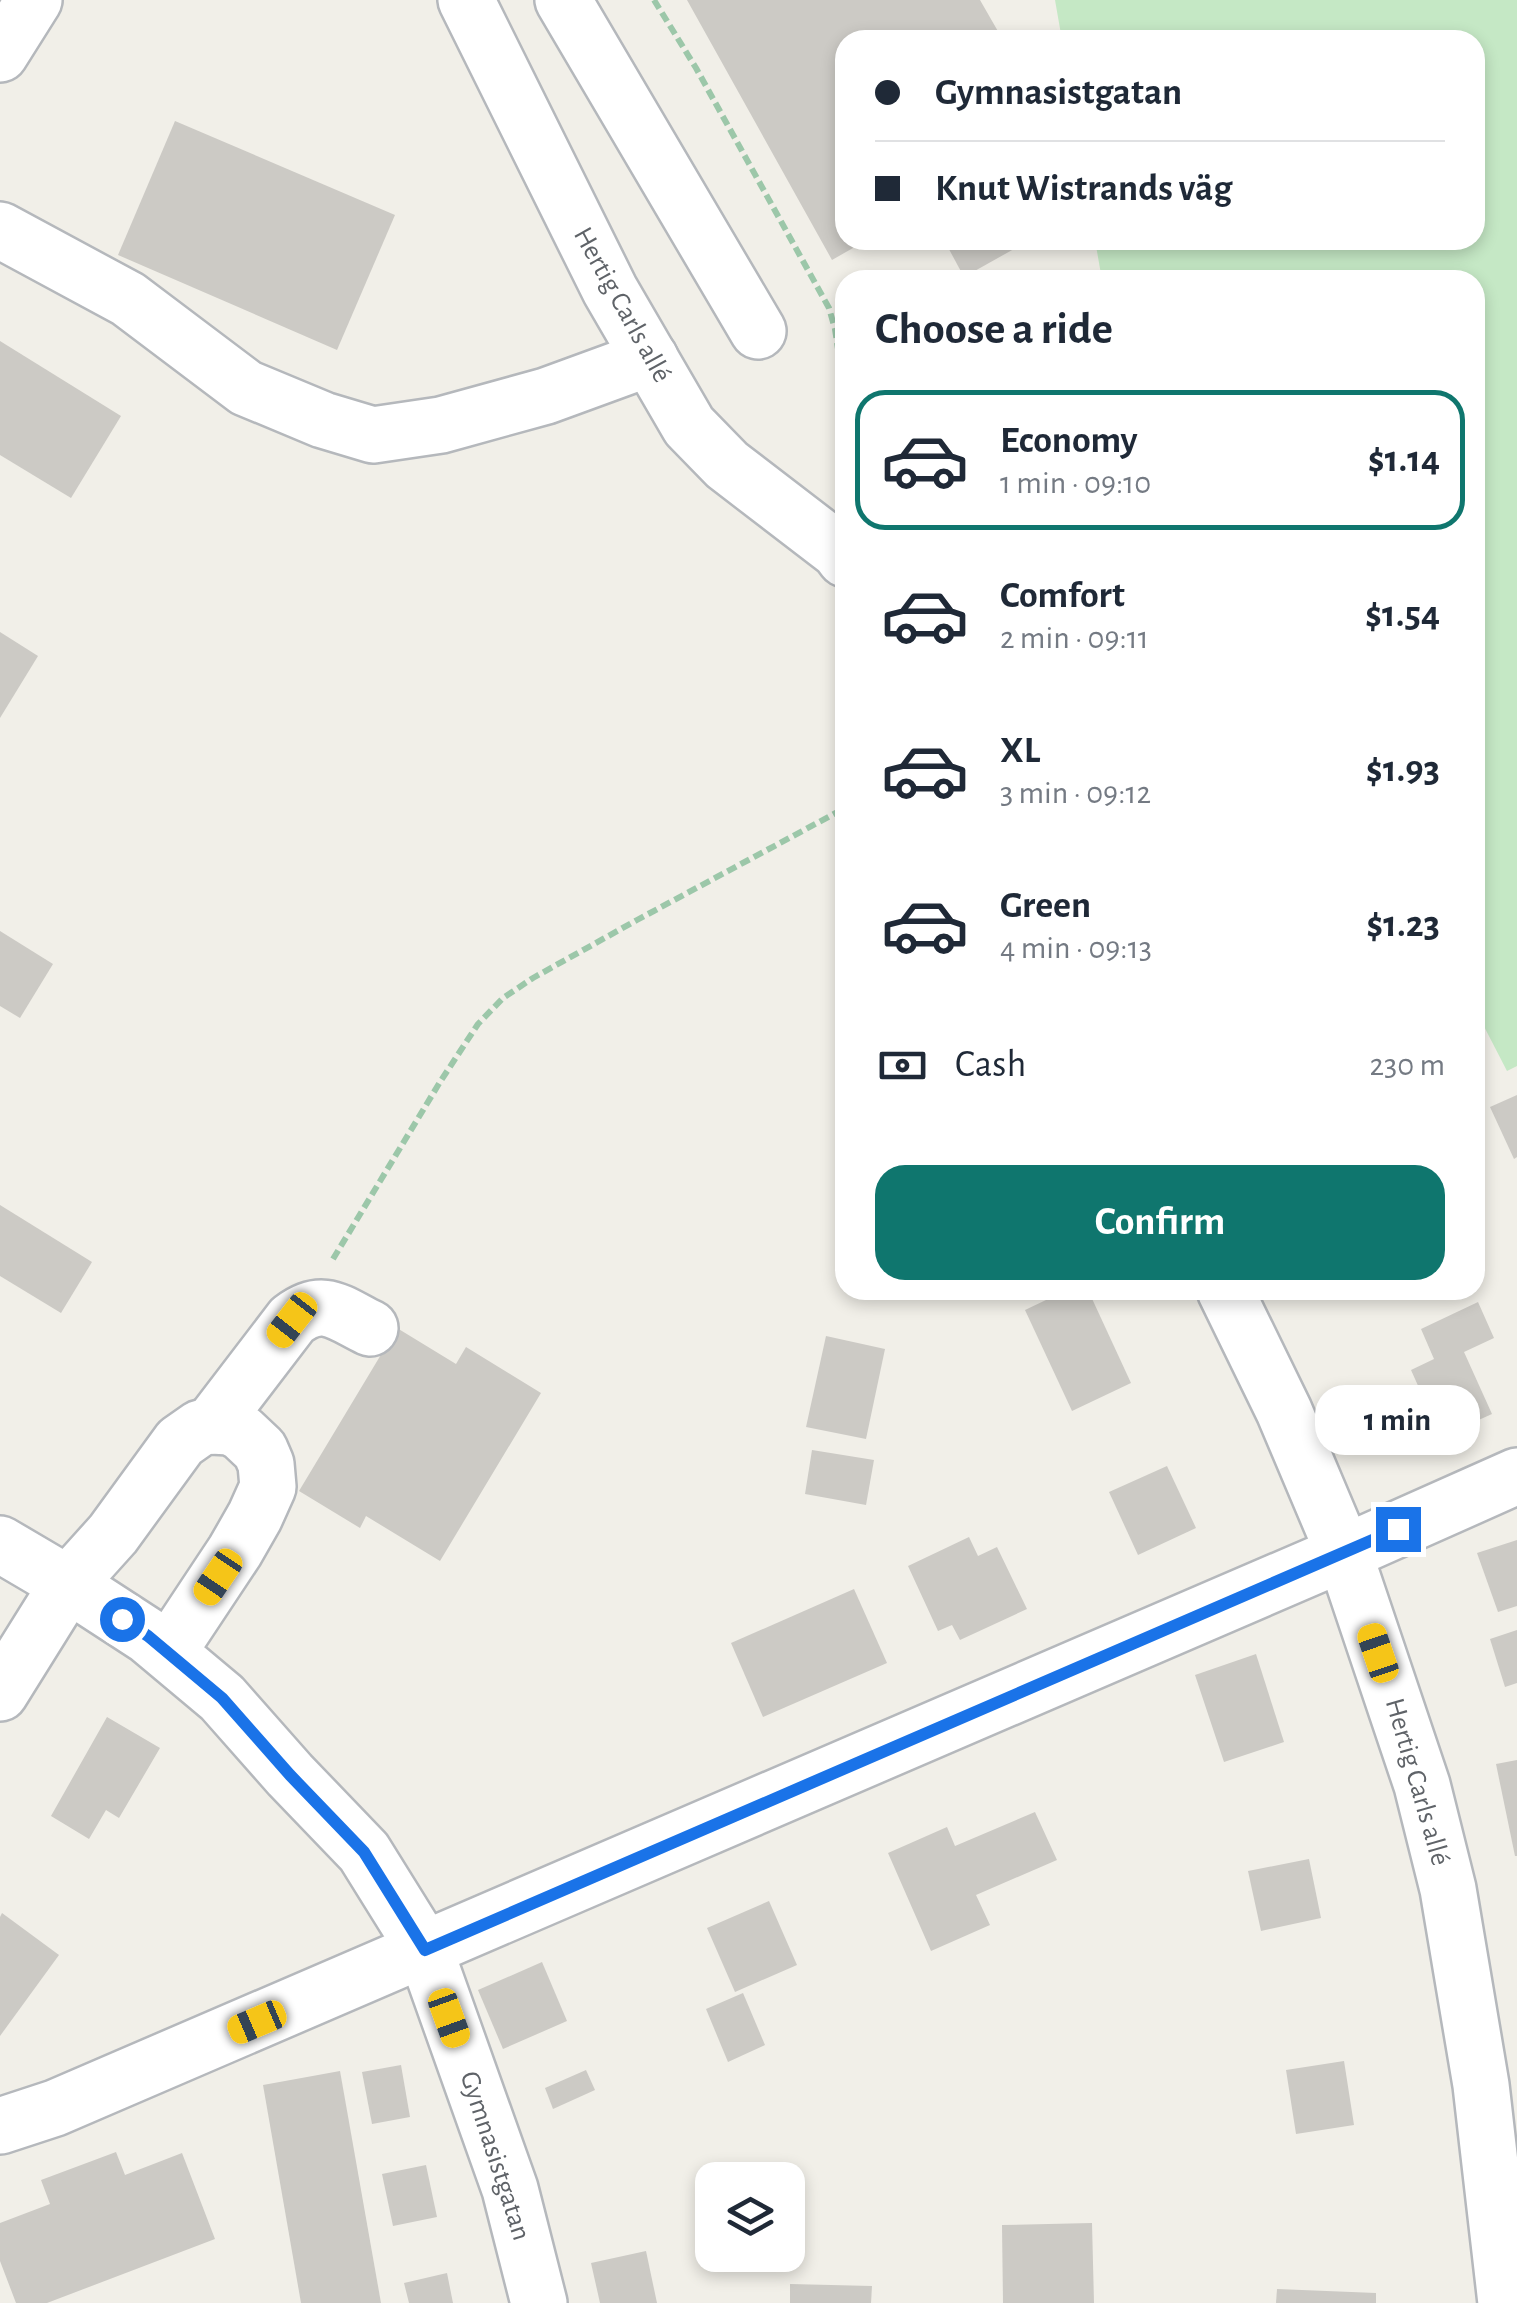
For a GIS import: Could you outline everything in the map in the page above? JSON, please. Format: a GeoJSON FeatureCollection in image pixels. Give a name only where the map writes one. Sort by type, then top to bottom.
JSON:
{"type":"FeatureCollection","features":[{"type":"Feature","properties":{"kind":"street"},"geometry":{"type":"LineString","coordinates":[[0,54],[34,0]]}},
{"type":"Feature","properties":{"kind":"street","name":"Hertig Carls allé"},"geometry":{"type":"LineString","coordinates":[[466,0],[610,290],[689,426],[727,465],[835,548]]}},
{"type":"Feature","properties":{"kind":"street"},"geometry":{"type":"LineString","coordinates":[[563,0],[758,331]]}},
{"type":"Feature","properties":{"kind":"street"},"geometry":{"type":"LineString","coordinates":[[0,230],[128,299],[246,388],[323,420],[373,435],[458,420],[546,396],[650,358]]}},
{"type":"Feature","properties":{"kind":"street","name":"Hertig Carls allé"},"geometry":{"type":"LineString","coordinates":[[1229,1300],[1284,1411],[1344,1553],[1422,1785],[1448,1889],[1481,2085],[1506,2303]]}},
{"type":"Feature","properties":{"kind":"street"},"geometry":{"type":"LineString","coordinates":[[211,1426],[292,1320],[304,1311],[330,1309],[370,1328]]}},
{"type":"Feature","properties":{"kind":"street"},"geometry":{"type":"LineString","coordinates":[[0,1693],[68,1584],[114,1534],[180,1442],[200,1428],[230,1427],[252,1441],[266,1464],[268,1487],[235,1552],[168,1652]]}},
{"type":"Feature","properties":{"kind":"street"},"geometry":{"type":"LineString","coordinates":[[0,2126],[55,2108],[425,1950],[1517,1476]]}},
{"type":"Feature","properties":{"kind":"street","name":"Gymnasistgatan"},"geometry":{"type":"LineString","coordinates":[[0,1544],[68,1584],[168,1652],[222,1698],[364,1852],[425,1950],[510,2188],[540,2303]]}},
{"type":"Feature","properties":{"kind":"path"},"geometry":{"type":"LineString","coordinates":[[654,0],[829,308],[835,338]]}},
{"type":"Feature","properties":{"kind":"path"},"geometry":{"type":"LineString","coordinates":[[317,1307],[320,1280],[440,1082],[478,1024],[503,998],[835,813]]}},
{"type":"Feature","properties":{"kind":"green space"},"geometry":{"type":"Polygon","coordinates":[[[1055,0],[1517,0],[1517,1066],[1507,1071],[1485,1028],[1485,270],[1100,270],[1097,250],[1485,250],[1485,30],[1060,30],[1055,0]]]}},
{"type":"Feature","properties":{"kind":"building"},"geometry":{"type":"Polygon","coordinates":[[[687,0],[980,0],[997,30],[835,30],[835,250],[850,250],[832,260],[687,0]]]}},
{"type":"Feature","properties":{"kind":"building"},"geometry":{"type":"Polygon","coordinates":[[[175,121],[395,215],[337,350],[118,255],[175,121]]]}},
{"type":"Feature","properties":{"kind":"building"},"geometry":{"type":"Polygon","coordinates":[[[949,250],[1012,250],[976,270],[960,270],[949,250]]]}},
{"type":"Feature","properties":{"kind":"building"},"geometry":{"type":"Polygon","coordinates":[[[0,341],[121,416],[71,498],[0,455],[0,341]]]}},
{"type":"Feature","properties":{"kind":"building"},"geometry":{"type":"Polygon","coordinates":[[[0,632],[38,656],[0,718],[0,632]]]}},
{"type":"Feature","properties":{"kind":"building"},"geometry":{"type":"Polygon","coordinates":[[[0,931],[53,964],[20,1018],[0,1006],[0,931]]]}},
{"type":"Feature","properties":{"kind":"building"},"geometry":{"type":"Polygon","coordinates":[[[1517,1095],[1517,1157],[1514,1159],[1490,1107],[1517,1095]]]}},
{"type":"Feature","properties":{"kind":"building"},"geometry":{"type":"Polygon","coordinates":[[[0,1205],[92,1262],[61,1313],[0,1276],[0,1205]]]}},
{"type":"Feature","properties":{"kind":"building"},"geometry":{"type":"Polygon","coordinates":[[[1046,1300],[1093,1300],[1131,1383],[1072,1411],[1025,1310],[1046,1300]]]}},
{"type":"Feature","properties":{"kind":"building"},"geometry":{"type":"Polygon","coordinates":[[[1478,1302],[1494,1338],[1464,1352],[1492,1414],[1441,1437],[1411,1370],[1434,1359],[1421,1329],[1478,1302]]]}},
{"type":"Feature","properties":{"kind":"building"},"geometry":{"type":"Polygon","coordinates":[[[397,1328],[456,1364],[466,1347],[541,1393],[440,1561],[366,1516],[360,1528],[299,1491],[397,1328]]]}},
{"type":"Feature","properties":{"kind":"building"},"geometry":{"type":"Polygon","coordinates":[[[826,1336],[885,1349],[866,1439],[806,1427],[826,1336]]]}},
{"type":"Feature","properties":{"kind":"building"},"geometry":{"type":"Polygon","coordinates":[[[812,1450],[874,1460],[866,1505],[805,1494],[812,1450]]]}},
{"type":"Feature","properties":{"kind":"building"},"geometry":{"type":"Polygon","coordinates":[[[1167,1466],[1196,1528],[1138,1555],[1109,1492],[1167,1466]]]}},
{"type":"Feature","properties":{"kind":"building"},"geometry":{"type":"Polygon","coordinates":[[[969,1537],[978,1556],[997,1547],[1027,1609],[960,1640],[952,1625],[938,1631],[908,1566],[969,1537]]]}},
{"type":"Feature","properties":{"kind":"building"},"geometry":{"type":"Polygon","coordinates":[[[1517,1540],[1517,1606],[1498,1612],[1477,1553],[1517,1540]]]}},
{"type":"Feature","properties":{"kind":"building"},"geometry":{"type":"Polygon","coordinates":[[[854,1589],[887,1663],[763,1717],[731,1643],[854,1589]]]}},
{"type":"Feature","properties":{"kind":"building"},"geometry":{"type":"Polygon","coordinates":[[[1517,1630],[1517,1683],[1505,1687],[1490,1639],[1517,1630]]]}},
{"type":"Feature","properties":{"kind":"building"},"geometry":{"type":"Polygon","coordinates":[[[1256,1654],[1284,1742],[1224,1762],[1195,1675],[1256,1654]]]}},
{"type":"Feature","properties":{"kind":"building"},"geometry":{"type":"Polygon","coordinates":[[[107,1717],[160,1748],[119,1818],[106,1810],[89,1839],[51,1816],[107,1717]]]}},
{"type":"Feature","properties":{"kind":"building"},"geometry":{"type":"Polygon","coordinates":[[[1517,1760],[1517,1856],[1515,1856],[1496,1764],[1517,1760]]]}},
{"type":"Feature","properties":{"kind":"building"},"geometry":{"type":"Polygon","coordinates":[[[1035,1812],[1057,1860],[976,1895],[990,1925],[931,1951],[888,1853],[947,1827],[955,1846],[1035,1812]]]}},
{"type":"Feature","properties":{"kind":"building"},"geometry":{"type":"Polygon","coordinates":[[[1309,1859],[1321,1918],[1261,1931],[1248,1871],[1309,1859]]]}},
{"type":"Feature","properties":{"kind":"building"},"geometry":{"type":"Polygon","coordinates":[[[769,1901],[797,1965],[735,1992],[707,1928],[769,1901]]]}},
{"type":"Feature","properties":{"kind":"building"},"geometry":{"type":"Polygon","coordinates":[[[2,1913],[59,1955],[0,2036],[0,1917],[2,1913]]]}},
{"type":"Feature","properties":{"kind":"building"},"geometry":{"type":"Polygon","coordinates":[[[542,1962],[567,2021],[503,2049],[478,1990],[542,1962]]]}},
{"type":"Feature","properties":{"kind":"building"},"geometry":{"type":"Polygon","coordinates":[[[743,1993],[765,2045],[728,2062],[706,2009],[743,1993]]]}},
{"type":"Feature","properties":{"kind":"building"},"geometry":{"type":"Polygon","coordinates":[[[1344,2061],[1354,2125],[1296,2134],[1286,2070],[1344,2061]]]}},
{"type":"Feature","properties":{"kind":"building"},"geometry":{"type":"Polygon","coordinates":[[[401,2065],[410,2117],[372,2124],[362,2072],[401,2065]]]}},
{"type":"Feature","properties":{"kind":"building"},"geometry":{"type":"Polygon","coordinates":[[[586,2070],[595,2090],[553,2109],[545,2088],[586,2070]]]}},
{"type":"Feature","properties":{"kind":"building"},"geometry":{"type":"Polygon","coordinates":[[[340,2071],[381,2303],[301,2303],[263,2085],[340,2071]]]}},
{"type":"Feature","properties":{"kind":"building"},"geometry":{"type":"Polygon","coordinates":[[[116,2152],[125,2175],[182,2153],[215,2239],[47,2303],[16,2303],[0,2261],[0,2223],[50,2204],[41,2180],[116,2152]]]}},
{"type":"Feature","properties":{"kind":"building"},"geometry":{"type":"Polygon","coordinates":[[[426,2165],[437,2217],[393,2226],[382,2174],[426,2165]]]}},
{"type":"Feature","properties":{"kind":"building"},"geometry":{"type":"Polygon","coordinates":[[[1092,2223],[1094,2303],[1003,2303],[1002,2225],[1092,2223]]]}},
{"type":"Feature","properties":{"kind":"building"},"geometry":{"type":"Polygon","coordinates":[[[646,2251],[657,2303],[600,2303],[591,2263],[646,2251]]]}},
{"type":"Feature","properties":{"kind":"building"},"geometry":{"type":"Polygon","coordinates":[[[447,2273],[453,2303],[409,2303],[404,2283],[447,2273]]]}},
{"type":"Feature","properties":{"kind":"building"},"geometry":{"type":"Polygon","coordinates":[[[790,2284],[872,2286],[871,2303],[790,2303],[790,2284]]]}},
{"type":"Feature","properties":{"kind":"building"},"geometry":{"type":"Polygon","coordinates":[[[1277,2289],[1376,2293],[1376,2303],[1276,2303],[1277,2289]]]}},
{"type":"Feature","properties":{"kind":"route"},"geometry":{"type":"LineString","coordinates":[[122,1619],[222,1698],[364,1852],[425,1950],[1398,1529]]}}]}
